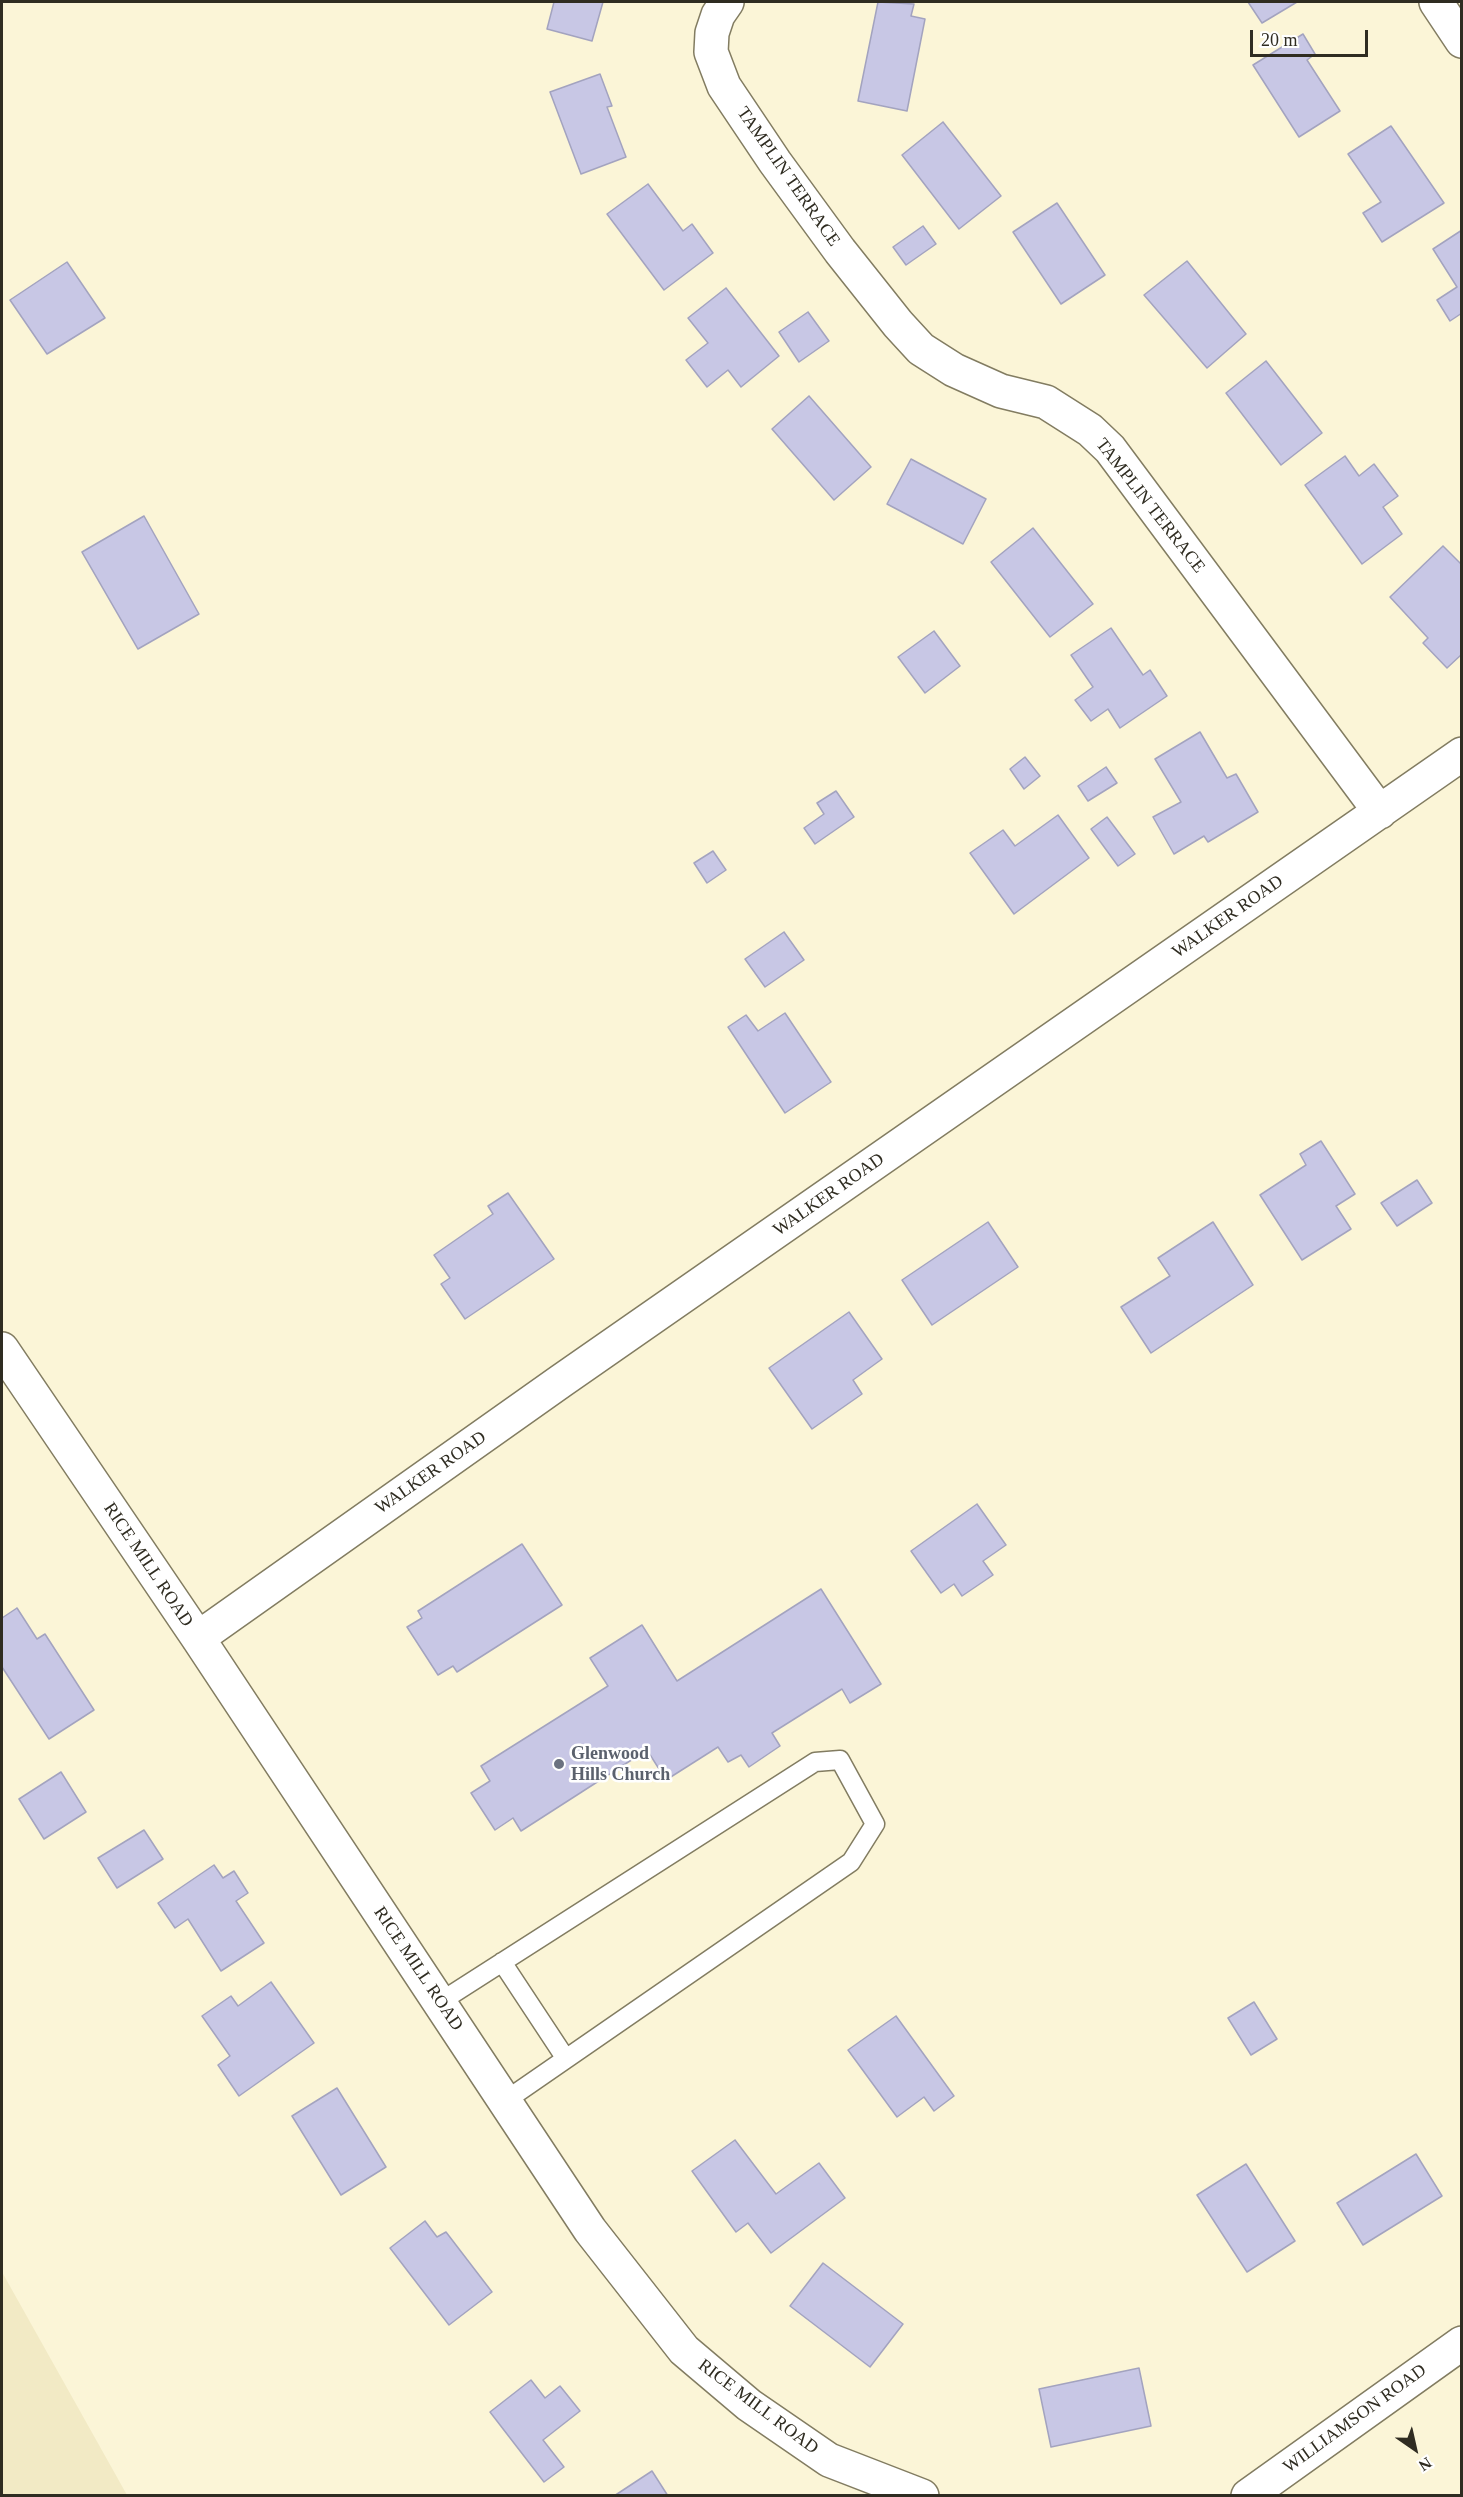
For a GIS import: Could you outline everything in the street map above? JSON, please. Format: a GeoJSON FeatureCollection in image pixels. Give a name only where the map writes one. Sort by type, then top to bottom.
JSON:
{"type":"FeatureCollection","features":[{"type":"Feature","properties":{"kind":"street","name":"TAMPLIN TERRACE"},"geometry":{"type":"LineString","coordinates":[[727,2],[718,15],[712,33],[711,52],[724,86],[775,162],[891,315],[921,349],[954,370],[1001,391],[1046,402],[1090,430],[1110,449],[1380,812]]}},
{"type":"Feature","properties":{"kind":"street"},"geometry":{"type":"LineString","coordinates":[[1436,2],[1461,41]]}},
{"type":"Feature","properties":{"kind":"street","name":"WALKER ROAD"},"geometry":{"type":"LineString","coordinates":[[198,1638],[561,1381],[1461,754]]}},
{"type":"Feature","properties":{"kind":"street","name":"RICE MILL ROAD"},"geometry":{"type":"LineString","coordinates":[[2,1349],[198,1638],[590,2230],[641,2292],[684,2350],[749,2405],[829,2460],[922,2496]]}},
{"type":"Feature","properties":{"kind":"street","name":"WILLIAMSON ROAD"},"geometry":{"type":"LineString","coordinates":[[1248,2496],[1461,2343]]}},
{"type":"Feature","properties":{"kind":"lane"},"geometry":{"type":"LineString","coordinates":[[440,2002],[814,1762],[840,1760],[875,1824],[850,1862],[505,2101]]}},
{"type":"Feature","properties":{"kind":"lane"},"geometry":{"type":"LineString","coordinates":[[502,1962],[566,2059]]}},
{"type":"Feature","properties":{"kind":"shaded area"},"geometry":{"type":"Polygon","coordinates":[[[2,2272],[127,2495],[2,2495],[2,2272]]]}},
{"type":"Feature","properties":{"kind":"building"},"geometry":{"type":"Polygon","coordinates":[[[554,2],[603,2],[592,41],[547,29],[554,2]]]}},
{"type":"Feature","properties":{"kind":"building"},"geometry":{"type":"Polygon","coordinates":[[[878,2],[914,4],[911,16],[925,19],[907,111],[858,101],[878,2]]]}},
{"type":"Feature","properties":{"kind":"building"},"geometry":{"type":"Polygon","coordinates":[[[1248,2],[1297,2],[1262,23],[1248,2]]]}},
{"type":"Feature","properties":{"kind":"building"},"geometry":{"type":"Polygon","coordinates":[[[1303,34],[1315,54],[1307,60],[1340,111],[1299,137],[1253,65],[1303,34]]]}},
{"type":"Feature","properties":{"kind":"building"},"geometry":{"type":"Polygon","coordinates":[[[600,74],[612,106],[607,107],[626,157],[581,174],[550,92],[600,74]]]}},
{"type":"Feature","properties":{"kind":"building"},"geometry":{"type":"Polygon","coordinates":[[[943,122],[1001,196],[959,229],[902,155],[943,122]]]}},
{"type":"Feature","properties":{"kind":"building"},"geometry":{"type":"Polygon","coordinates":[[[1391,126],[1444,203],[1382,242],[1363,213],[1381,202],[1348,154],[1391,126]]]}},
{"type":"Feature","properties":{"kind":"building"},"geometry":{"type":"Polygon","coordinates":[[[648,184],[683,231],[692,224],[713,253],[664,290],[607,214],[648,184]]]}},
{"type":"Feature","properties":{"kind":"building"},"geometry":{"type":"Polygon","coordinates":[[[1057,203],[1105,275],[1061,304],[1013,232],[1057,203]]]}},
{"type":"Feature","properties":{"kind":"building"},"geometry":{"type":"Polygon","coordinates":[[[923,226],[936,244],[906,265],[893,247],[923,226]]]}},
{"type":"Feature","properties":{"kind":"building"},"geometry":{"type":"Polygon","coordinates":[[[1462,230],[1462,313],[1450,321],[1437,300],[1457,287],[1433,249],[1462,230]]]}},
{"type":"Feature","properties":{"kind":"building"},"geometry":{"type":"Polygon","coordinates":[[[1187,261],[1246,334],[1207,368],[1144,295],[1187,261]]]}},
{"type":"Feature","properties":{"kind":"building"},"geometry":{"type":"Polygon","coordinates":[[[67,262],[105,318],[47,354],[10,300],[67,262]]]}},
{"type":"Feature","properties":{"kind":"building"},"geometry":{"type":"Polygon","coordinates":[[[726,288],[779,356],[741,387],[728,370],[707,387],[686,360],[708,343],[688,318],[726,288]]]}},
{"type":"Feature","properties":{"kind":"building"},"geometry":{"type":"Polygon","coordinates":[[[808,312],[829,341],[799,362],[779,332],[808,312]]]}},
{"type":"Feature","properties":{"kind":"building"},"geometry":{"type":"Polygon","coordinates":[[[1266,361],[1322,433],[1281,465],[1226,393],[1266,361]]]}},
{"type":"Feature","properties":{"kind":"building"},"geometry":{"type":"Polygon","coordinates":[[[809,396],[871,467],[834,500],[772,429],[809,396]]]}},
{"type":"Feature","properties":{"kind":"building"},"geometry":{"type":"Polygon","coordinates":[[[1345,456],[1359,476],[1374,464],[1398,496],[1383,507],[1402,534],[1362,564],[1305,485],[1345,456]]]}},
{"type":"Feature","properties":{"kind":"building"},"geometry":{"type":"Polygon","coordinates":[[[911,459],[986,499],[963,544],[887,504],[911,459]]]}},
{"type":"Feature","properties":{"kind":"building"},"geometry":{"type":"Polygon","coordinates":[[[144,516],[199,614],[138,649],[82,552],[144,516]]]}},
{"type":"Feature","properties":{"kind":"building"},"geometry":{"type":"Polygon","coordinates":[[[1033,528],[1093,604],[1050,637],[991,562],[1033,528]]]}},
{"type":"Feature","properties":{"kind":"building"},"geometry":{"type":"Polygon","coordinates":[[[1443,546],[1462,565],[1462,654],[1447,668],[1423,643],[1428,638],[1390,597],[1443,546]]]}},
{"type":"Feature","properties":{"kind":"building"},"geometry":{"type":"Polygon","coordinates":[[[1111,628],[1143,675],[1150,670],[1167,696],[1120,728],[1108,709],[1091,721],[1075,700],[1093,687],[1071,655],[1111,628]]]}},
{"type":"Feature","properties":{"kind":"building"},"geometry":{"type":"Polygon","coordinates":[[[934,631],[960,666],[925,693],[898,657],[934,631]]]}},
{"type":"Feature","properties":{"kind":"building"},"geometry":{"type":"Polygon","coordinates":[[[1200,732],[1227,778],[1236,774],[1258,812],[1208,842],[1204,836],[1174,854],[1153,817],[1181,802],[1155,759],[1200,732]]]}},
{"type":"Feature","properties":{"kind":"building"},"geometry":{"type":"Polygon","coordinates":[[[1025,757],[1040,776],[1024,789],[1010,769],[1025,757]]]}},
{"type":"Feature","properties":{"kind":"building"},"geometry":{"type":"Polygon","coordinates":[[[1106,767],[1117,783],[1088,801],[1078,786],[1106,767]]]}},
{"type":"Feature","properties":{"kind":"building"},"geometry":{"type":"Polygon","coordinates":[[[836,791],[854,817],[815,844],[804,828],[824,814],[817,803],[836,791]]]}},
{"type":"Feature","properties":{"kind":"building"},"geometry":{"type":"Polygon","coordinates":[[[1058,815],[1089,858],[1014,914],[970,853],[1003,830],[1015,846],[1058,815]]]}},
{"type":"Feature","properties":{"kind":"building"},"geometry":{"type":"Polygon","coordinates":[[[1107,817],[1135,854],[1118,866],[1091,829],[1107,817]]]}},
{"type":"Feature","properties":{"kind":"building"},"geometry":{"type":"Polygon","coordinates":[[[713,851],[726,870],[707,883],[694,863],[713,851]]]}},
{"type":"Feature","properties":{"kind":"building"},"geometry":{"type":"Polygon","coordinates":[[[784,932],[804,960],[765,987],[745,959],[784,932]]]}},
{"type":"Feature","properties":{"kind":"building"},"geometry":{"type":"Polygon","coordinates":[[[785,1013],[831,1082],[785,1113],[728,1027],[746,1015],[758,1031],[785,1013]]]}},
{"type":"Feature","properties":{"kind":"building"},"geometry":{"type":"Polygon","coordinates":[[[1321,1141],[1355,1194],[1336,1206],[1351,1229],[1302,1260],[1260,1195],[1306,1165],[1300,1154],[1321,1141]]]}},
{"type":"Feature","properties":{"kind":"building"},"geometry":{"type":"Polygon","coordinates":[[[1417,1180],[1432,1203],[1397,1226],[1381,1203],[1417,1180]]]}},
{"type":"Feature","properties":{"kind":"building"},"geometry":{"type":"Polygon","coordinates":[[[508,1193],[554,1259],[465,1319],[441,1284],[450,1278],[434,1255],[493,1214],[488,1206],[508,1193]]]}},
{"type":"Feature","properties":{"kind":"building"},"geometry":{"type":"Polygon","coordinates":[[[988,1222],[1018,1267],[932,1325],[902,1280],[988,1222]]]}},
{"type":"Feature","properties":{"kind":"building"},"geometry":{"type":"Polygon","coordinates":[[[1213,1222],[1253,1285],[1151,1353],[1121,1307],[1170,1276],[1158,1258],[1213,1222]]]}},
{"type":"Feature","properties":{"kind":"building"},"geometry":{"type":"Polygon","coordinates":[[[849,1312],[882,1359],[853,1380],[862,1394],[812,1429],[769,1368],[849,1312]]]}},
{"type":"Feature","properties":{"kind":"building"},"geometry":{"type":"Polygon","coordinates":[[[977,1504],[1006,1545],[983,1561],[993,1575],[962,1596],[954,1584],[941,1593],[911,1551],[977,1504]]]}},
{"type":"Feature","properties":{"kind":"building"},"geometry":{"type":"Polygon","coordinates":[[[522,1544],[562,1605],[457,1672],[453,1666],[438,1675],[407,1627],[422,1618],[418,1611],[522,1544]]]}},
{"type":"Feature","properties":{"kind":"building"},"geometry":{"type":"Polygon","coordinates":[[[821,1589],[881,1684],[850,1703],[842,1689],[772,1733],[780,1746],[749,1767],[741,1755],[728,1762],[718,1747],[666,1780],[647,1750],[521,1831],[513,1818],[495,1830],[471,1793],[490,1781],[481,1766],[608,1686],[590,1658],[642,1625],[677,1681],[821,1589]]]}},
{"type":"Feature","properties":{"kind":"building"},"geometry":{"type":"Polygon","coordinates":[[[17,1608],[37,1639],[45,1634],[94,1710],[49,1739],[2,1667],[2,1618],[17,1608]]]}},
{"type":"Feature","properties":{"kind":"building"},"geometry":{"type":"Polygon","coordinates":[[[61,1772],[86,1812],[44,1839],[19,1799],[61,1772]]]}},
{"type":"Feature","properties":{"kind":"building"},"geometry":{"type":"Polygon","coordinates":[[[144,1830],[163,1859],[117,1888],[98,1858],[144,1830]]]}},
{"type":"Feature","properties":{"kind":"building"},"geometry":{"type":"Polygon","coordinates":[[[214,1865],[223,1878],[234,1871],[248,1893],[236,1901],[264,1943],[221,1971],[188,1919],[175,1928],[158,1903],[214,1865]]]}},
{"type":"Feature","properties":{"kind":"building"},"geometry":{"type":"Polygon","coordinates":[[[271,1982],[314,2043],[239,2096],[218,2065],[230,2056],[202,2016],[231,1996],[238,2006],[271,1982]]]}},
{"type":"Feature","properties":{"kind":"building"},"geometry":{"type":"Polygon","coordinates":[[[1254,2002],[1277,2039],[1251,2055],[1228,2018],[1254,2002]]]}},
{"type":"Feature","properties":{"kind":"building"},"geometry":{"type":"Polygon","coordinates":[[[896,2016],[954,2096],[934,2111],[924,2097],[897,2117],[848,2050],[896,2016]]]}},
{"type":"Feature","properties":{"kind":"building"},"geometry":{"type":"Polygon","coordinates":[[[337,2088],[386,2167],[341,2195],[292,2116],[337,2088]]]}},
{"type":"Feature","properties":{"kind":"building"},"geometry":{"type":"Polygon","coordinates":[[[735,2140],[776,2194],[819,2163],[845,2198],[771,2253],[748,2223],[736,2232],[692,2171],[735,2140]]]}},
{"type":"Feature","properties":{"kind":"building"},"geometry":{"type":"Polygon","coordinates":[[[1416,2154],[1442,2196],[1363,2245],[1337,2203],[1416,2154]]]}},
{"type":"Feature","properties":{"kind":"building"},"geometry":{"type":"Polygon","coordinates":[[[1246,2164],[1295,2241],[1247,2272],[1197,2195],[1246,2164]]]}},
{"type":"Feature","properties":{"kind":"building"},"geometry":{"type":"Polygon","coordinates":[[[425,2221],[437,2237],[446,2232],[492,2292],[449,2325],[390,2248],[425,2221]]]}},
{"type":"Feature","properties":{"kind":"building"},"geometry":{"type":"Polygon","coordinates":[[[823,2263],[903,2324],[870,2367],[790,2306],[823,2263]]]}},
{"type":"Feature","properties":{"kind":"building"},"geometry":{"type":"Polygon","coordinates":[[[1139,2368],[1151,2426],[1051,2447],[1039,2389],[1139,2368]]]}},
{"type":"Feature","properties":{"kind":"building"},"geometry":{"type":"Polygon","coordinates":[[[531,2380],[545,2398],[560,2386],[580,2411],[543,2440],[564,2467],[544,2482],[490,2412],[531,2380]]]}},
{"type":"Feature","properties":{"kind":"building"},"geometry":{"type":"Polygon","coordinates":[[[652,2471],[668,2496],[614,2496],[652,2471]]]}},
{"type":"Feature","properties":{"kind":"place","name":"Glenwood Hills Church"},"geometry":{"type":"Point","coordinates":[559,1764]}}]}
